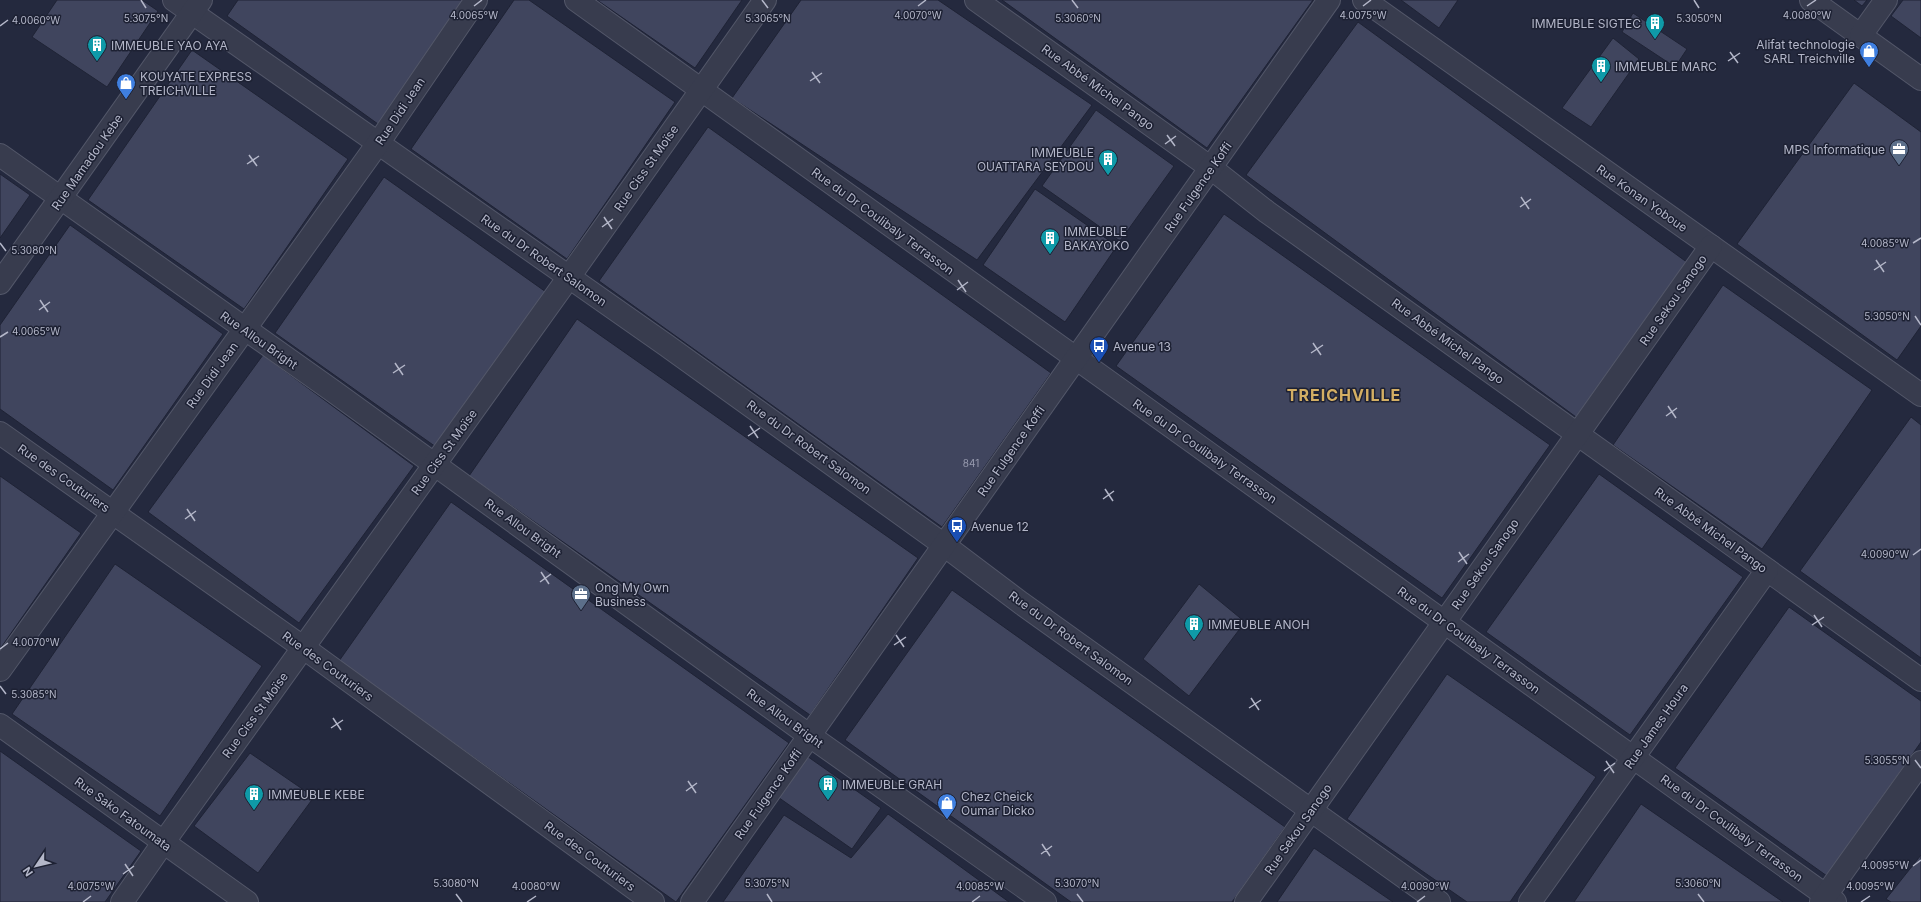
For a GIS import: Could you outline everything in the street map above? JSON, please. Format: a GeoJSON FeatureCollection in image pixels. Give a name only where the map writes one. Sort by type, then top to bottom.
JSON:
{"type":"FeatureCollection","features":[{"type":"Feature","properties":{"kind":"street","name":"Rue du Dr Robert Salomon"},"geometry":{"type":"LineString","coordinates":[[174,0],[196,7],[379,142],[944,545],[1021,603],[1439,902]]}},
{"type":"Feature","properties":{"kind":"street","name":"Rue Didi Jean"},"geometry":{"type":"LineString","coordinates":[[0,670],[112,511],[245,330],[379,142],[476,0]]}},
{"type":"Feature","properties":{"kind":"street","name":"Rue du Dr Coulibaly Terrasson"},"geometry":{"type":"LineString","coordinates":[[576,0],[1634,758],[1827,900]]}},
{"type":"Feature","properties":{"kind":"street","name":"Rue Ciss St Moïse"},"geometry":{"type":"LineString","coordinates":[[122,902],[569,277],[764,0]]}},
{"type":"Feature","properties":{"kind":"street","name":"Rue Abbé Michel Pango"},"geometry":{"type":"LineString","coordinates":[[976,0],[1211,168],[1267,212],[1921,680]]}},
{"type":"Feature","properties":{"kind":"street","name":"Rue Fulgence Koffi"},"geometry":{"type":"LineString","coordinates":[[692,902],[1077,359],[1329,0]]}},
{"type":"Feature","properties":{"kind":"street","name":"Rue Konan Yoboue"},"geometry":{"type":"LineString","coordinates":[[1364,0],[1921,395]]}},
{"type":"Feature","properties":{"kind":"street"},"geometry":{"type":"LineString","coordinates":[[1811,0],[1921,79]]}},
{"type":"Feature","properties":{"kind":"street"},"geometry":{"type":"LineString","coordinates":[[1861,35],[1886,0]]}},
{"type":"Feature","properties":{"kind":"street","name":"Rue Mamadou Kebe"},"geometry":{"type":"LineString","coordinates":[[0,283],[196,7]]}},
{"type":"Feature","properties":{"kind":"street","name":"Rue Allou Bright"},"geometry":{"type":"LineString","coordinates":[[0,155],[435,465],[810,736],[1045,902]]}},
{"type":"Feature","properties":{"kind":"street","name":"Rue Sekou Sanogo"},"geometry":{"type":"LineString","coordinates":[[1246,902],[1711,246]]}},
{"type":"Feature","properties":{"kind":"street","name":"Rue des Couturiers"},"geometry":{"type":"LineString","coordinates":[[0,433],[304,648],[653,902]]}},
{"type":"Feature","properties":{"kind":"street","name":"Rue James Houra"},"geometry":{"type":"LineString","coordinates":[[1530,902],[1767,570]]}},
{"type":"Feature","properties":{"kind":"street","name":"Rue Sako Fatoumata"},"geometry":{"type":"LineString","coordinates":[[0,725],[247,902]]}},
{"type":"Feature","properties":{"kind":"street"},"geometry":{"type":"LineString","coordinates":[[1827,900],[1921,762]]}},
{"type":"Feature","properties":{"kind":"building","name":"IMMEUBLE YAO AYA"},"geometry":{"type":"Polygon","coordinates":[[[57,0],[142,0],[158,11],[107,87],[32,37],[57,0]]]}},
{"type":"Feature","properties":{"kind":"building"},"geometry":{"type":"Polygon","coordinates":[[[238,0],[466,0],[378,124],[227,16],[238,0]]]}},
{"type":"Feature","properties":{"kind":"building"},"geometry":{"type":"Polygon","coordinates":[[[514,0],[529,0],[675,102],[567,259],[411,149],[514,0]]]}},
{"type":"Feature","properties":{"kind":"building"},"geometry":{"type":"Polygon","coordinates":[[[597,0],[742,0],[695,68],[597,0]]]}},
{"type":"Feature","properties":{"kind":"building"},"geometry":{"type":"Polygon","coordinates":[[[801,0],[938,0],[1092,105],[977,260],[732,98],[801,0]]]}},
{"type":"Feature","properties":{"kind":"building"},"geometry":{"type":"Polygon","coordinates":[[[1002,0],[1313,0],[1207,148],[1002,0]]]}},
{"type":"Feature","properties":{"kind":"building"},"geometry":{"type":"Polygon","coordinates":[[[1401,0],[1458,0],[1439,28],[1401,0]]]}},
{"type":"Feature","properties":{"kind":"building"},"geometry":{"type":"Polygon","coordinates":[[[1854,0],[1867,0],[1862,6],[1854,0]]]}},
{"type":"Feature","properties":{"kind":"building"},"geometry":{"type":"Polygon","coordinates":[[[1903,0],[1921,0],[1921,38],[1891,16],[1903,0]]]}},
{"type":"Feature","properties":{"kind":"building","name":"IMMEUBLE SIGTEC"},"geometry":{"type":"Polygon","coordinates":[[[1633,13],[1687,49],[1675,67],[1622,32],[1633,13]]]}},
{"type":"Feature","properties":{"kind":"building"},"geometry":{"type":"Polygon","coordinates":[[[1358,22],[1688,263],[1576,417],[1246,175],[1358,22]]]}},
{"type":"Feature","properties":{"kind":"building","name":"IMMEUBLE MARC"},"geometry":{"type":"Polygon","coordinates":[[[1613,38],[1639,59],[1591,127],[1562,108],[1613,38]]]}},
{"type":"Feature","properties":{"kind":"building"},"geometry":{"type":"Polygon","coordinates":[[[192,50],[348,159],[244,309],[88,200],[192,50]]]}},
{"type":"Feature","properties":{"kind":"building"},"geometry":{"type":"Polygon","coordinates":[[[1854,83],[1921,132],[1921,326],[1897,360],[1737,244],[1854,83]]]}},
{"type":"Feature","properties":{"kind":"building","name":"IMMEUBLE OUATTARA SEYDOU"},"geometry":{"type":"Polygon","coordinates":[[[1096,110],[1174,166],[1120,241],[1042,186],[1096,110]]]}},
{"type":"Feature","properties":{"kind":"building"},"geometry":{"type":"Polygon","coordinates":[[[708,127],[1051,373],[942,527],[599,281],[708,127]]]}},
{"type":"Feature","properties":{"kind":"building"},"geometry":{"type":"Polygon","coordinates":[[[0,174],[30,195],[0,238],[0,174]]]}},
{"type":"Feature","properties":{"kind":"building"},"geometry":{"type":"Polygon","coordinates":[[[384,177],[546,292],[436,447],[275,333],[384,177]]]}},
{"type":"Feature","properties":{"kind":"building","name":"IMMEUBLE BAKAYOKO"},"geometry":{"type":"Polygon","coordinates":[[[1035,189],[1117,246],[1065,322],[983,265],[1035,189]]]}},
{"type":"Feature","properties":{"kind":"building"},"geometry":{"type":"Polygon","coordinates":[[[1224,214],[1550,445],[1442,598],[1116,366],[1224,214]]]}},
{"type":"Feature","properties":{"kind":"building"},"geometry":{"type":"Polygon","coordinates":[[[70,225],[223,334],[113,490],[0,409],[0,325],[70,225]]]}},
{"type":"Feature","properties":{"kind":"building"},"geometry":{"type":"Polygon","coordinates":[[[1723,285],[1872,390],[1762,549],[1613,445],[1723,285]]]}},
{"type":"Feature","properties":{"kind":"building"},"geometry":{"type":"Polygon","coordinates":[[[577,319],[918,558],[810,715],[469,476],[577,319]]]}},
{"type":"Feature","properties":{"kind":"building"},"geometry":{"type":"Polygon","coordinates":[[[263,355],[414,466],[299,623],[148,512],[263,355]]]}},
{"type":"Feature","properties":{"kind":"building"},"geometry":{"type":"Polygon","coordinates":[[[1911,417],[1921,425],[1921,658],[1800,571],[1911,417]]]}},
{"type":"Feature","properties":{"kind":"building"},"geometry":{"type":"Polygon","coordinates":[[[1599,474],[1743,577],[1630,735],[1486,632],[1599,474]]]}},
{"type":"Feature","properties":{"kind":"building"},"geometry":{"type":"Polygon","coordinates":[[[0,476],[81,533],[0,649],[0,476]]]}},
{"type":"Feature","properties":{"kind":"building"},"geometry":{"type":"Polygon","coordinates":[[[451,502],[789,743],[676,902],[339,661],[451,502]]]}},
{"type":"Feature","properties":{"kind":"building"},"geometry":{"type":"Polygon","coordinates":[[[115,564],[262,666],[160,816],[12,714],[115,564]]]}},
{"type":"Feature","properties":{"kind":"building","name":"IMMEUBLE ANOH"},"geometry":{"type":"Polygon","coordinates":[[[1199,584],[1245,622],[1189,696],[1143,659],[1199,584]]]}},
{"type":"Feature","properties":{"kind":"building"},"geometry":{"type":"Polygon","coordinates":[[[952,590],[1285,827],[1232,902],[1071,902],[845,740],[952,590]]]}},
{"type":"Feature","properties":{"kind":"building"},"geometry":{"type":"Polygon","coordinates":[[[1789,607],[1921,701],[1921,742],[1827,876],[1675,768],[1789,607]]]}},
{"type":"Feature","properties":{"kind":"building"},"geometry":{"type":"Polygon","coordinates":[[[1447,674],[1596,777],[1510,902],[1467,902],[1347,819],[1447,674]]]}},
{"type":"Feature","properties":{"kind":"building"},"geometry":{"type":"Polygon","coordinates":[[[0,751],[141,851],[105,902],[0,902],[0,751]]]}},
{"type":"Feature","properties":{"kind":"building","name":"IMMEUBLE KEBE"},"geometry":{"type":"Polygon","coordinates":[[[250,753],[314,797],[258,873],[194,826],[250,753]]]}},
{"type":"Feature","properties":{"kind":"building","name":"IMMEUBLE GRAH"},"geometry":{"type":"Polygon","coordinates":[[[804,754],[881,808],[852,849],[775,795],[804,754]]]}},
{"type":"Feature","properties":{"kind":"building"},"geometry":{"type":"Polygon","coordinates":[[[1641,804],[1783,902],[1574,902],[1641,804]]]}},
{"type":"Feature","properties":{"kind":"building"},"geometry":{"type":"Polygon","coordinates":[[[888,814],[1009,902],[723,902],[784,815],[851,858],[888,814]]]}},
{"type":"Feature","properties":{"kind":"building"},"geometry":{"type":"Polygon","coordinates":[[[1314,848],[1393,902],[1277,902],[1314,848]]]}},
{"type":"Feature","properties":{"kind":"building"},"geometry":{"type":"Polygon","coordinates":[[[1921,855],[1921,902],[1891,902],[1886,899],[1921,855]]]}},
{"type":"Feature","properties":{"kind":"place","name":"IMMEUBLE SIGTEC"},"geometry":{"type":"Point","coordinates":[1655,40]}},
{"type":"Feature","properties":{"kind":"place","name":"IMMEUBLE YAO AYA"},"geometry":{"type":"Point","coordinates":[97,62]}},
{"type":"Feature","properties":{"kind":"place","name":"Alifat technologie SARL Treichville"},"geometry":{"type":"Point","coordinates":[1869,68]}},
{"type":"Feature","properties":{"kind":"place","name":"IMMEUBLE MARC"},"geometry":{"type":"Point","coordinates":[1601,83]}},
{"type":"Feature","properties":{"kind":"place","name":"KOUYATE EXPRESS TREICHVILLE"},"geometry":{"type":"Point","coordinates":[126,100]}},
{"type":"Feature","properties":{"kind":"place","name":"MPS Informatique"},"geometry":{"type":"Point","coordinates":[1899,166]}},
{"type":"Feature","properties":{"kind":"place","name":"IMMEUBLE OUATTARA SEYDOU"},"geometry":{"type":"Point","coordinates":[1108,176]}},
{"type":"Feature","properties":{"kind":"place","name":"IMMEUBLE BAKAYOKO"},"geometry":{"type":"Point","coordinates":[1050,255]}},
{"type":"Feature","properties":{"kind":"place","name":"Avenue 13"},"geometry":{"type":"Point","coordinates":[1099,363]}},
{"type":"Feature","properties":{"kind":"place","name":"Avenue 12"},"geometry":{"type":"Point","coordinates":[957,543]}},
{"type":"Feature","properties":{"kind":"place","name":"Ong My Own Business"},"geometry":{"type":"Point","coordinates":[581,611]}},
{"type":"Feature","properties":{"kind":"place","name":"IMMEUBLE ANOH"},"geometry":{"type":"Point","coordinates":[1194,641]}},
{"type":"Feature","properties":{"kind":"place","name":"IMMEUBLE GRAH"},"geometry":{"type":"Point","coordinates":[828,801]}},
{"type":"Feature","properties":{"kind":"place","name":"IMMEUBLE KEBE"},"geometry":{"type":"Point","coordinates":[254,811]}},
{"type":"Feature","properties":{"kind":"place","name":"Chez Cheick Oumar Dicko"},"geometry":{"type":"Point","coordinates":[947,820]}},
{"type":"Feature","properties":{"kind":"district","name":"TREICHVILLE"},"geometry":{"type":"Point","coordinates":[1344,395]}}]}
